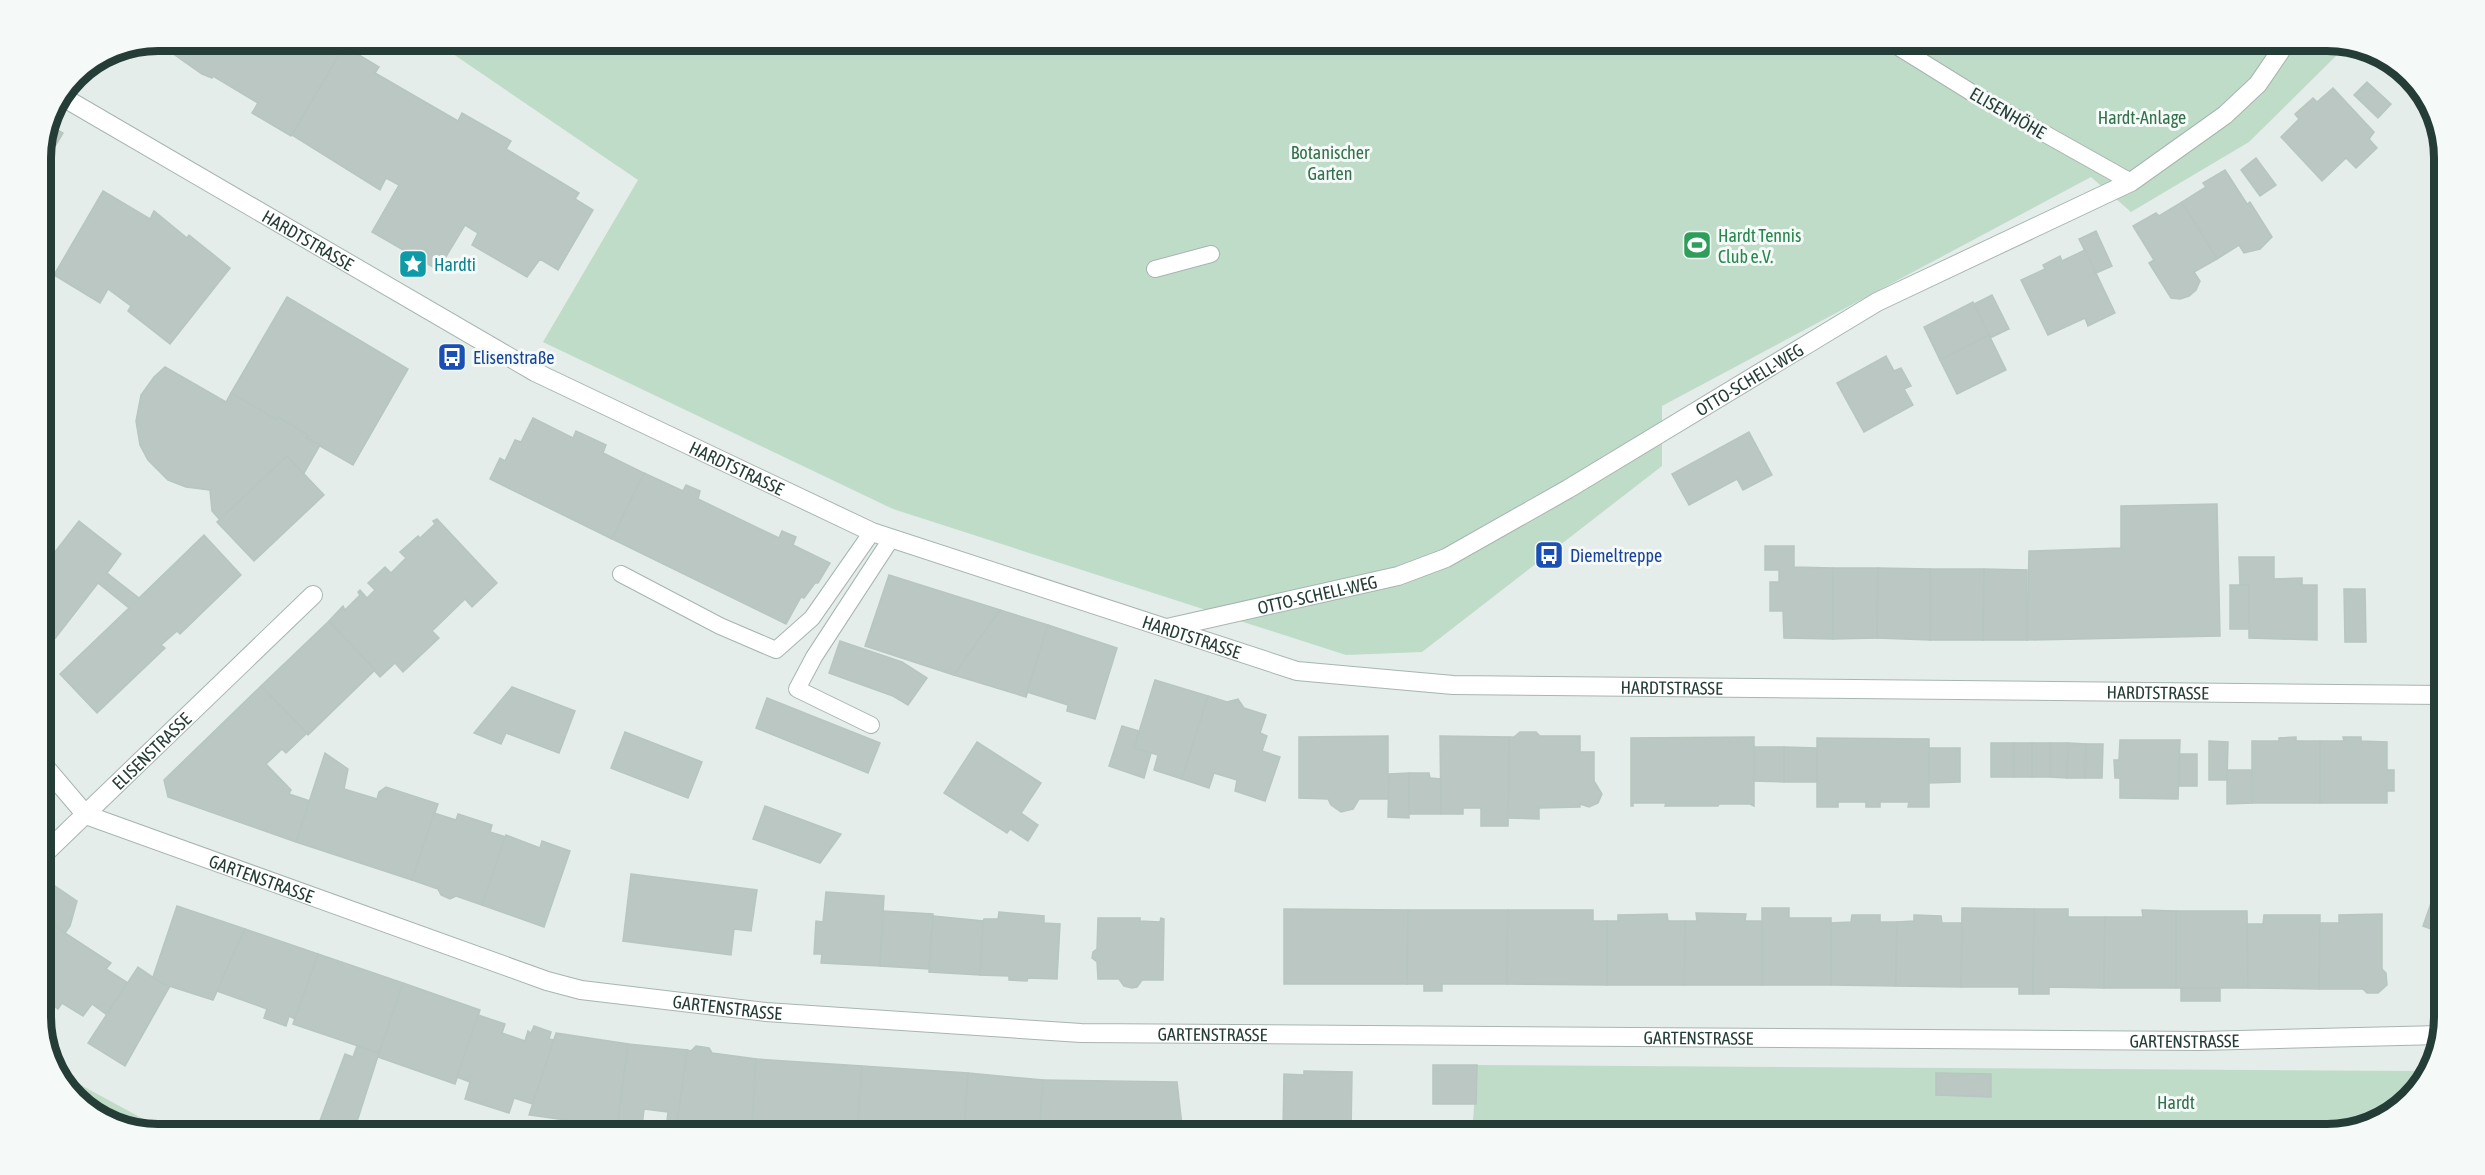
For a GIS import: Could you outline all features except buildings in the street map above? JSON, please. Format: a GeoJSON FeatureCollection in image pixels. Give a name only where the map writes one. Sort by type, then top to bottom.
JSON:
{"type":"FeatureCollection","features":[{"type":"Feature","properties":{"kind":"street","name":"OTTO-SCHELL-WEG"},"geometry":{"type":"LineString","coordinates":[[1166,628],[1398,576],[1446,558],[1568,489],[1877,302],[2131,182],[2224,115],[2258,84],[2280,51]]}},
{"type":"Feature","properties":{"kind":"street","name":"HARDTSTRASSE"},"geometry":{"type":"LineString","coordinates":[[68,100],[535,372],[872,532],[1298,671],[1453,685],[2434,695]]}},
{"type":"Feature","properties":{"kind":"street","name":"ELISENSTRASSE"},"geometry":{"type":"LineString","coordinates":[[51,848],[313,595]]}},
{"type":"Feature","properties":{"kind":"street","name":"GARTENSTRASSE"},"geometry":{"type":"LineString","coordinates":[[51,774],[86,815],[547,981],[581,990],[766,1012],[1081,1033],[2188,1041],[2432,1035]]}},
{"type":"Feature","properties":{"kind":"lane","name":"ELISENHÖHE"},"geometry":{"type":"LineString","coordinates":[[1905,51],[1974,94],[2131,182]]}},
{"type":"Feature","properties":{"kind":"lane"},"geometry":{"type":"LineString","coordinates":[[1155,269],[1212,254]]}},
{"type":"Feature","properties":{"kind":"lane"},"geometry":{"type":"LineString","coordinates":[[621,574],[720,626],[776,650],[812,618],[872,532]]}},
{"type":"Feature","properties":{"kind":"lane"},"geometry":{"type":"LineString","coordinates":[[871,725],[797,689],[814,657],[891,539]]}},
{"type":"Feature","properties":{"kind":"green space"},"geometry":{"type":"Polygon","coordinates":[[[449,51],[2340,52],[2249,142],[2131,212],[2091,177],[1662,406],[1662,466],[1422,652],[1346,655],[893,509],[543,342],[638,180],[449,51]]]}},
{"type":"Feature","properties":{"kind":"green space","name":"Hardt"},"geometry":{"type":"Polygon","coordinates":[[[1477,1065],[2419,1071],[2397,1097],[2380,1110],[2354,1120],[2327,1124],[1473,1124],[1477,1065]]]}},
{"type":"Feature","properties":{"kind":"green space"},"geometry":{"type":"Polygon","coordinates":[[[72,1080],[152,1124],[137,1122],[105,1110],[82,1093],[72,1080]]]}},
{"type":"Feature","properties":{"kind":"place","name":"Hardt Tennis Club e.V."},"geometry":{"type":"Point","coordinates":[1697,245]}},
{"type":"Feature","properties":{"kind":"place","name":"Hardti"},"geometry":{"type":"Point","coordinates":[413,264]}},
{"type":"Feature","properties":{"kind":"place","name":"Elisenstraße"},"geometry":{"type":"Point","coordinates":[452,357]}},
{"type":"Feature","properties":{"kind":"place","name":"Diemeltreppe"},"geometry":{"type":"Point","coordinates":[1549,555]}},
{"type":"Feature","properties":{"kind":"park label","name":"Hardt-Anlage"},"geometry":{"type":"Point","coordinates":[2142,117]}},
{"type":"Feature","properties":{"kind":"park label","name":"Botanischer Garten"},"geometry":{"type":"Point","coordinates":[1330,162]}}]}
